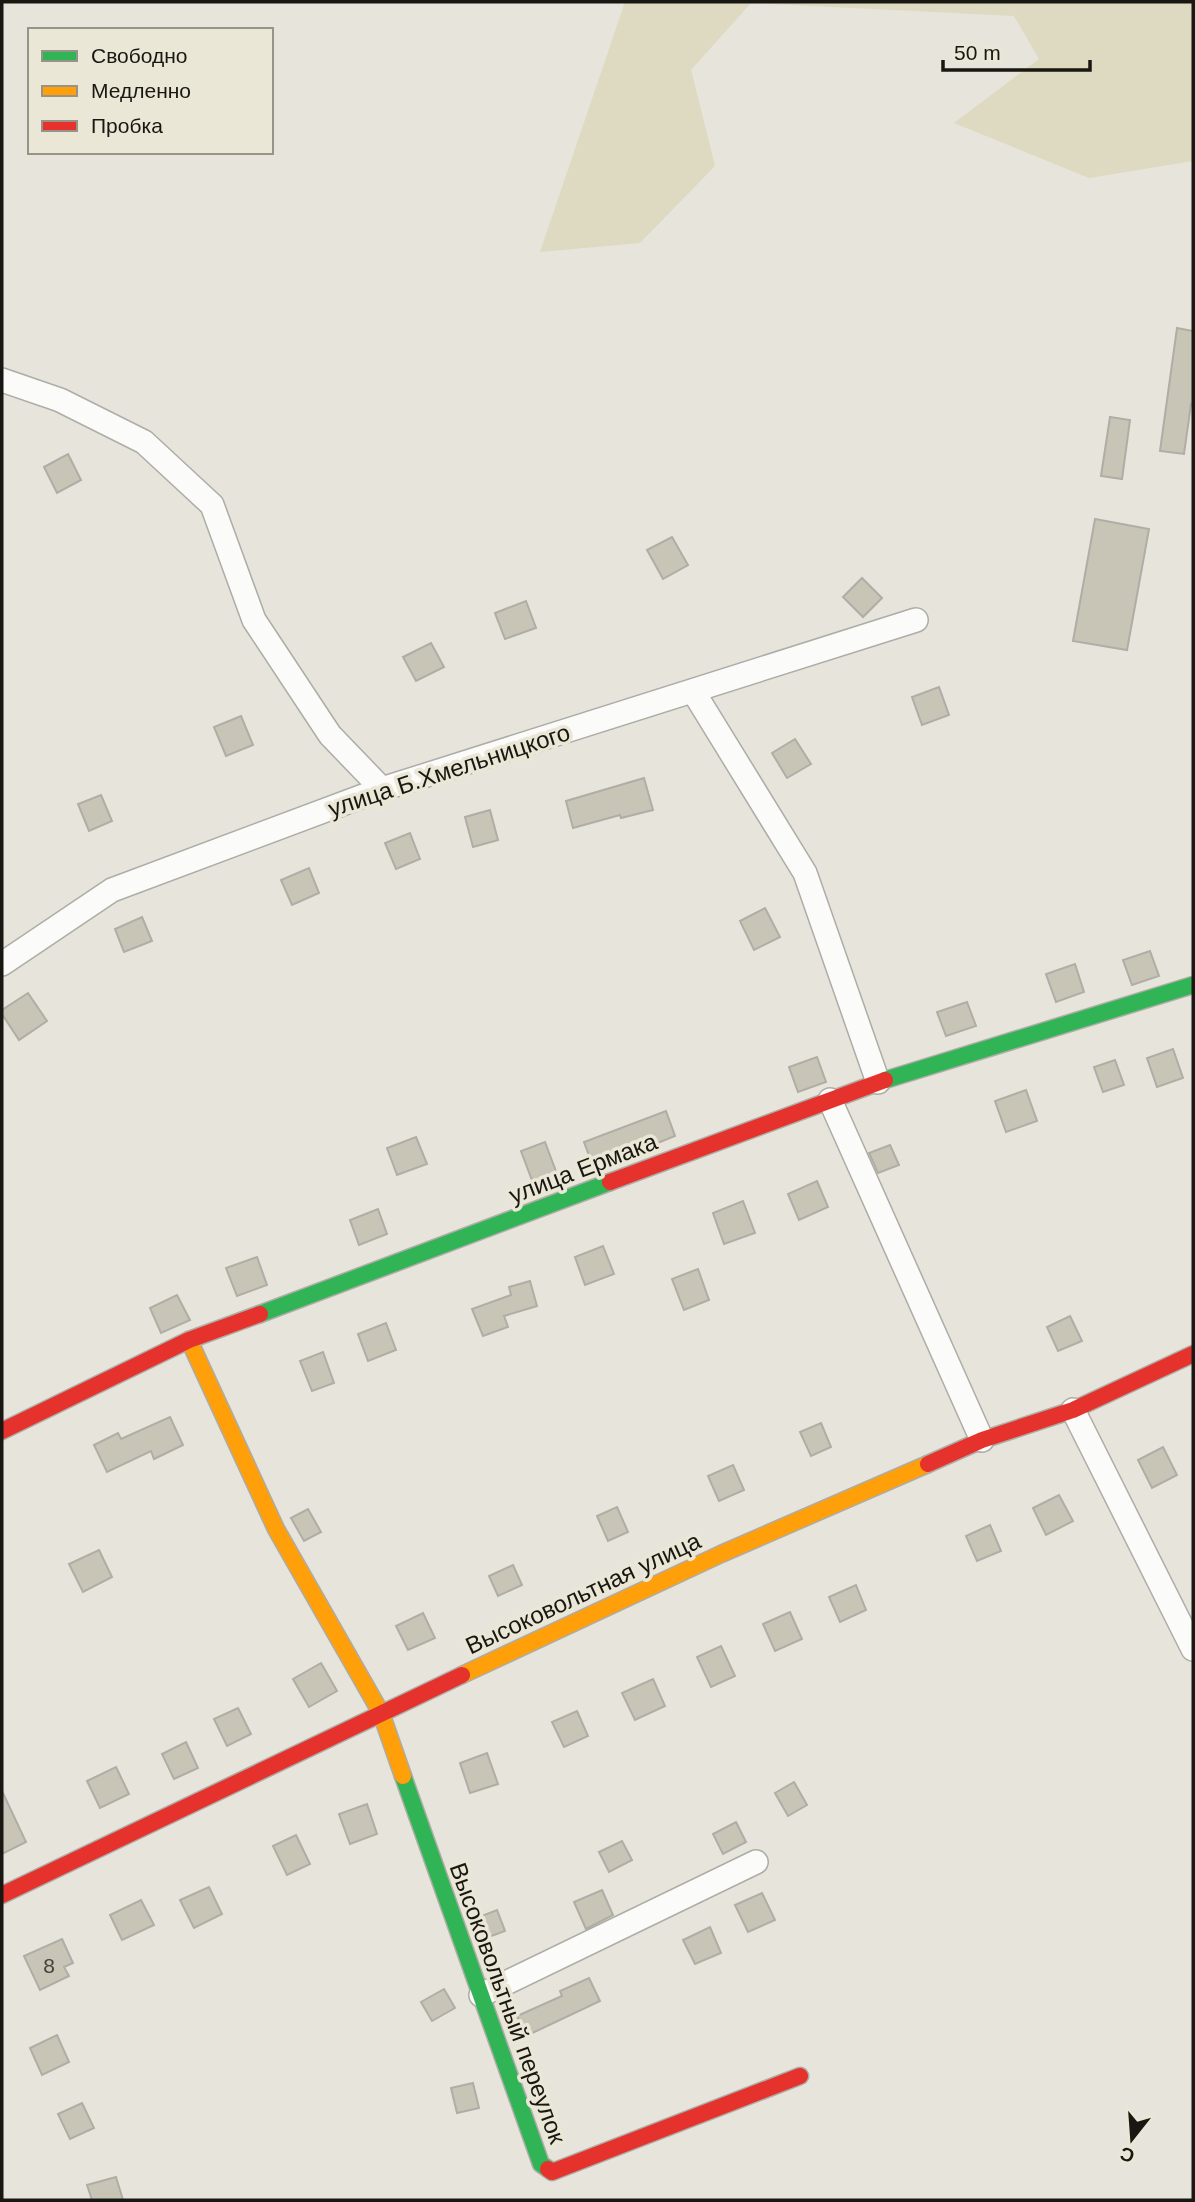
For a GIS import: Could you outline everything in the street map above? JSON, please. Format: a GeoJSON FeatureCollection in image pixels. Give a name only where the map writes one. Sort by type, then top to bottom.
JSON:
{"type":"FeatureCollection","features":[{"type":"Feature","properties":{"kind":"street"},"geometry":{"type":"LineString","coordinates":[[2,380],[60,400],[144,442],[212,505],[254,620],[330,735],[382,789]]}},
{"type":"Feature","properties":{"kind":"street","name":"улица Б.Хмельницкого"},"geometry":{"type":"LineString","coordinates":[[2,964],[112,890],[382,789],[916,621]]}},
{"type":"Feature","properties":{"kind":"street"},"geometry":{"type":"LineString","coordinates":[[693,691],[805,873],[878,1082]]}},
{"type":"Feature","properties":{"kind":"street","name":"улица Ермака"},"geometry":{"type":"LineString","coordinates":[[2,1431],[189,1340],[878,1082],[1193,985]]}},
{"type":"Feature","properties":{"kind":"street"},"geometry":{"type":"LineString","coordinates":[[830,1100],[982,1440]]}},
{"type":"Feature","properties":{"kind":"street","name":"Высоковольтный переулок"},"geometry":{"type":"LineString","coordinates":[[189,1340],[275,1529],[380,1713],[541,2164],[552,2172],[800,2076]]}},
{"type":"Feature","properties":{"kind":"street","name":"Высоковольтная улица"},"geometry":{"type":"LineString","coordinates":[[2,1895],[380,1713],[721,1554],[982,1440],[1073,1410],[1193,1354]]}},
{"type":"Feature","properties":{"kind":"street"},"geometry":{"type":"LineString","coordinates":[[1073,1410],[1193,1649]]}},
{"type":"Feature","properties":{"kind":"street"},"geometry":{"type":"LineString","coordinates":[[481,1995],[757,1861]]}},
{"type":"Feature","properties":{"kind":"shaded area"},"geometry":{"type":"Polygon","coordinates":[[[625,2],[1193,2],[1193,161],[1089,178],[954,123],[1039,59],[1014,16],[751,3],[691,70],[715,166],[640,243],[540,252],[625,2]]]}},
{"type":"Feature","properties":{"kind":"building"},"geometry":{"type":"Polygon","coordinates":[[[1177,328],[1193,331],[1193,405],[1191,404],[1184,454],[1160,451],[1177,328]]]}},
{"type":"Feature","properties":{"kind":"building"},"geometry":{"type":"Polygon","coordinates":[[[1110,417],[1130,420],[1122,479],[1101,476],[1110,417]]]}},
{"type":"Feature","properties":{"kind":"building"},"geometry":{"type":"Polygon","coordinates":[[[68,454],[81,480],[57,493],[44,467],[68,454]]]}},
{"type":"Feature","properties":{"kind":"building"},"geometry":{"type":"Polygon","coordinates":[[[1095,519],[1149,529],[1127,650],[1073,641],[1095,519]]]}},
{"type":"Feature","properties":{"kind":"building"},"geometry":{"type":"Polygon","coordinates":[[[672,537],[688,565],[663,579],[647,550],[672,537]]]}},
{"type":"Feature","properties":{"kind":"building"},"geometry":{"type":"Polygon","coordinates":[[[862,578],[882,598],[863,617],[843,597],[862,578]]]}},
{"type":"Feature","properties":{"kind":"building"},"geometry":{"type":"Polygon","coordinates":[[[526,601],[536,628],[505,639],[495,613],[526,601]]]}},
{"type":"Feature","properties":{"kind":"building"},"geometry":{"type":"Polygon","coordinates":[[[431,643],[444,667],[416,681],[403,657],[431,643]]]}},
{"type":"Feature","properties":{"kind":"building"},"geometry":{"type":"Polygon","coordinates":[[[939,687],[949,715],[922,725],[912,697],[939,687]]]}},
{"type":"Feature","properties":{"kind":"building"},"geometry":{"type":"Polygon","coordinates":[[[241,716],[253,745],[226,756],[214,727],[241,716]]]}},
{"type":"Feature","properties":{"kind":"building"},"geometry":{"type":"Polygon","coordinates":[[[795,739],[811,764],[787,778],[772,753],[795,739]]]}},
{"type":"Feature","properties":{"kind":"building"},"geometry":{"type":"Polygon","coordinates":[[[644,778],[653,810],[621,818],[620,815],[573,828],[566,801],[644,778]]]}},
{"type":"Feature","properties":{"kind":"building"},"geometry":{"type":"Polygon","coordinates":[[[101,795],[112,821],[89,831],[78,804],[101,795]]]}},
{"type":"Feature","properties":{"kind":"building"},"geometry":{"type":"Polygon","coordinates":[[[490,810],[498,840],[473,847],[465,817],[490,810]]]}},
{"type":"Feature","properties":{"kind":"building"},"geometry":{"type":"Polygon","coordinates":[[[410,833],[420,859],[396,869],[385,843],[410,833]]]}},
{"type":"Feature","properties":{"kind":"building"},"geometry":{"type":"Polygon","coordinates":[[[309,868],[319,893],[292,905],[281,880],[309,868]]]}},
{"type":"Feature","properties":{"kind":"building"},"geometry":{"type":"Polygon","coordinates":[[[765,908],[780,937],[754,950],[740,921],[765,908]]]}},
{"type":"Feature","properties":{"kind":"building"},"geometry":{"type":"Polygon","coordinates":[[[142,917],[152,941],[124,952],[115,929],[142,917]]]}},
{"type":"Feature","properties":{"kind":"building"},"geometry":{"type":"Polygon","coordinates":[[[1150,951],[1159,976],[1132,985],[1123,960],[1150,951]]]}},
{"type":"Feature","properties":{"kind":"building"},"geometry":{"type":"Polygon","coordinates":[[[1075,964],[1084,992],[1056,1002],[1046,974],[1075,964]]]}},
{"type":"Feature","properties":{"kind":"building"},"geometry":{"type":"Polygon","coordinates":[[[28,993],[47,1021],[19,1040],[2,1010],[28,993]]]}},
{"type":"Feature","properties":{"kind":"building"},"geometry":{"type":"Polygon","coordinates":[[[967,1002],[976,1026],[946,1036],[937,1012],[967,1002]]]}},
{"type":"Feature","properties":{"kind":"building"},"geometry":{"type":"Polygon","coordinates":[[[1173,1049],[1183,1078],[1157,1087],[1147,1058],[1173,1049]]]}},
{"type":"Feature","properties":{"kind":"building"},"geometry":{"type":"Polygon","coordinates":[[[817,1057],[826,1082],[798,1092],[789,1067],[817,1057]]]}},
{"type":"Feature","properties":{"kind":"building"},"geometry":{"type":"Polygon","coordinates":[[[1115,1060],[1124,1085],[1103,1092],[1094,1067],[1115,1060]]]}},
{"type":"Feature","properties":{"kind":"building"},"geometry":{"type":"Polygon","coordinates":[[[1026,1090],[1037,1121],[1006,1132],[995,1101],[1026,1090]]]}},
{"type":"Feature","properties":{"kind":"building"},"geometry":{"type":"Polygon","coordinates":[[[666,1111],[675,1136],[594,1169],[584,1142],[666,1111]]]}},
{"type":"Feature","properties":{"kind":"building"},"geometry":{"type":"Polygon","coordinates":[[[416,1137],[427,1164],[397,1175],[387,1148],[416,1137]]]}},
{"type":"Feature","properties":{"kind":"building"},"geometry":{"type":"Polygon","coordinates":[[[545,1142],[557,1174],[533,1183],[521,1151],[545,1142]]]}},
{"type":"Feature","properties":{"kind":"building"},"geometry":{"type":"Polygon","coordinates":[[[890,1145],[899,1165],[878,1173],[869,1153],[890,1145]]]}},
{"type":"Feature","properties":{"kind":"building"},"geometry":{"type":"Polygon","coordinates":[[[817,1181],[828,1207],[799,1220],[788,1194],[817,1181]]]}},
{"type":"Feature","properties":{"kind":"building"},"geometry":{"type":"Polygon","coordinates":[[[743,1201],[755,1233],[724,1244],[713,1213],[743,1201]]]}},
{"type":"Feature","properties":{"kind":"building"},"geometry":{"type":"Polygon","coordinates":[[[378,1209],[387,1234],[359,1245],[350,1220],[378,1209]]]}},
{"type":"Feature","properties":{"kind":"building"},"geometry":{"type":"Polygon","coordinates":[[[603,1246],[614,1274],[585,1285],[575,1257],[603,1246]]]}},
{"type":"Feature","properties":{"kind":"building"},"geometry":{"type":"Polygon","coordinates":[[[257,1257],[267,1285],[237,1296],[226,1268],[257,1257]]]}},
{"type":"Feature","properties":{"kind":"building"},"geometry":{"type":"Polygon","coordinates":[[[698,1269],[709,1300],[684,1310],[672,1279],[698,1269]]]}},
{"type":"Feature","properties":{"kind":"building"},"geometry":{"type":"Polygon","coordinates":[[[530,1281],[537,1306],[504,1316],[508,1327],[483,1336],[472,1309],[511,1295],[509,1287],[530,1281]]]}},
{"type":"Feature","properties":{"kind":"building"},"geometry":{"type":"Polygon","coordinates":[[[177,1295],[190,1320],[161,1333],[150,1308],[177,1295]]]}},
{"type":"Feature","properties":{"kind":"building"},"geometry":{"type":"Polygon","coordinates":[[[1070,1316],[1082,1341],[1058,1351],[1047,1327],[1070,1316]]]}},
{"type":"Feature","properties":{"kind":"building"},"geometry":{"type":"Polygon","coordinates":[[[386,1323],[396,1350],[368,1361],[358,1334],[386,1323]]]}},
{"type":"Feature","properties":{"kind":"building"},"geometry":{"type":"Polygon","coordinates":[[[323,1352],[334,1383],[312,1391],[300,1361],[323,1352]]]}},
{"type":"Feature","properties":{"kind":"building"},"geometry":{"type":"Polygon","coordinates":[[[170,1417],[183,1445],[154,1459],[151,1451],[107,1472],[94,1445],[118,1433],[121,1439],[170,1417]]]}},
{"type":"Feature","properties":{"kind":"building"},"geometry":{"type":"Polygon","coordinates":[[[821,1423],[831,1447],[811,1456],[800,1432],[821,1423]]]}},
{"type":"Feature","properties":{"kind":"building"},"geometry":{"type":"Polygon","coordinates":[[[1163,1447],[1177,1475],[1152,1488],[1138,1460],[1163,1447]]]}},
{"type":"Feature","properties":{"kind":"building"},"geometry":{"type":"Polygon","coordinates":[[[733,1465],[744,1490],[719,1501],[708,1476],[733,1465]]]}},
{"type":"Feature","properties":{"kind":"building"},"geometry":{"type":"Polygon","coordinates":[[[1059,1495],[1073,1521],[1046,1535],[1033,1508],[1059,1495]]]}},
{"type":"Feature","properties":{"kind":"building"},"geometry":{"type":"Polygon","coordinates":[[[617,1507],[628,1532],[608,1541],[597,1516],[617,1507]]]}},
{"type":"Feature","properties":{"kind":"building"},"geometry":{"type":"Polygon","coordinates":[[[308,1509],[321,1532],[304,1541],[291,1518],[308,1509]]]}},
{"type":"Feature","properties":{"kind":"building"},"geometry":{"type":"Polygon","coordinates":[[[990,1525],[1001,1551],[977,1561],[966,1536],[990,1525]]]}},
{"type":"Feature","properties":{"kind":"building"},"geometry":{"type":"Polygon","coordinates":[[[99,1550],[112,1577],[83,1592],[69,1564],[99,1550]]]}},
{"type":"Feature","properties":{"kind":"building"},"geometry":{"type":"Polygon","coordinates":[[[513,1565],[522,1585],[498,1596],[489,1576],[513,1565]]]}},
{"type":"Feature","properties":{"kind":"building"},"geometry":{"type":"Polygon","coordinates":[[[856,1585],[866,1610],[840,1622],[829,1597],[856,1585]]]}},
{"type":"Feature","properties":{"kind":"building"},"geometry":{"type":"Polygon","coordinates":[[[790,1612],[802,1639],[775,1651],[763,1624],[790,1612]]]}},
{"type":"Feature","properties":{"kind":"building"},"geometry":{"type":"Polygon","coordinates":[[[423,1613],[435,1638],[408,1650],[396,1626],[423,1613]]]}},
{"type":"Feature","properties":{"kind":"building"},"geometry":{"type":"Polygon","coordinates":[[[721,1646],[735,1676],[711,1687],[697,1657],[721,1646]]]}},
{"type":"Feature","properties":{"kind":"building"},"geometry":{"type":"Polygon","coordinates":[[[321,1663],[337,1691],[309,1707],[293,1679],[321,1663]]]}},
{"type":"Feature","properties":{"kind":"building"},"geometry":{"type":"Polygon","coordinates":[[[653,1679],[665,1706],[635,1720],[622,1693],[653,1679]]]}},
{"type":"Feature","properties":{"kind":"building"},"geometry":{"type":"Polygon","coordinates":[[[238,1708],[251,1734],[227,1746],[214,1719],[238,1708]]]}},
{"type":"Feature","properties":{"kind":"building"},"geometry":{"type":"Polygon","coordinates":[[[577,1711],[588,1736],[564,1747],[552,1722],[577,1711]]]}},
{"type":"Feature","properties":{"kind":"building"},"geometry":{"type":"Polygon","coordinates":[[[186,1742],[198,1768],[174,1779],[162,1754],[186,1742]]]}},
{"type":"Feature","properties":{"kind":"building"},"geometry":{"type":"Polygon","coordinates":[[[487,1753],[498,1784],[470,1793],[460,1763],[487,1753]]]}},
{"type":"Feature","properties":{"kind":"building"},"geometry":{"type":"Polygon","coordinates":[[[116,1767],[129,1794],[100,1808],[87,1781],[116,1767]]]}},
{"type":"Feature","properties":{"kind":"building"},"geometry":{"type":"Polygon","coordinates":[[[794,1782],[807,1805],[788,1816],[775,1793],[794,1782]]]}},
{"type":"Feature","properties":{"kind":"building"},"geometry":{"type":"Polygon","coordinates":[[[2,1791],[26,1842],[2,1854],[2,1791]]]}},
{"type":"Feature","properties":{"kind":"building"},"geometry":{"type":"Polygon","coordinates":[[[367,1804],[377,1834],[350,1844],[339,1814],[367,1804]]]}},
{"type":"Feature","properties":{"kind":"building"},"geometry":{"type":"Polygon","coordinates":[[[736,1822],[746,1842],[723,1854],[713,1834],[736,1822]]]}},
{"type":"Feature","properties":{"kind":"building"},"geometry":{"type":"Polygon","coordinates":[[[296,1835],[310,1864],[287,1875],[273,1846],[296,1835]]]}},
{"type":"Feature","properties":{"kind":"building"},"geometry":{"type":"Polygon","coordinates":[[[622,1841],[632,1860],[609,1872],[599,1852],[622,1841]]]}},
{"type":"Feature","properties":{"kind":"building"},"geometry":{"type":"Polygon","coordinates":[[[209,1887],[222,1914],[194,1928],[180,1900],[209,1887]]]}},
{"type":"Feature","properties":{"kind":"building"},"geometry":{"type":"Polygon","coordinates":[[[602,1890],[613,1915],[586,1929],[574,1902],[602,1890]]]}},
{"type":"Feature","properties":{"kind":"building"},"geometry":{"type":"Polygon","coordinates":[[[762,1893],[775,1920],[748,1932],[735,1905],[762,1893]]]}},
{"type":"Feature","properties":{"kind":"building"},"geometry":{"type":"Polygon","coordinates":[[[141,1900],[154,1925],[122,1940],[110,1915],[141,1900]]]}},
{"type":"Feature","properties":{"kind":"building"},"geometry":{"type":"Polygon","coordinates":[[[497,1910],[505,1931],[481,1940],[474,1919],[497,1910]]]}},
{"type":"Feature","properties":{"kind":"building"},"geometry":{"type":"Polygon","coordinates":[[[710,1927],[721,1953],[695,1964],[683,1940],[710,1927]]]}},
{"type":"Feature","properties":{"kind":"building"},"geometry":{"type":"Polygon","coordinates":[[[62,1939],[73,1963],[64,1967],[69,1976],[40,1990],[24,1956],[62,1939]]]}},
{"type":"Feature","properties":{"kind":"building"},"geometry":{"type":"Polygon","coordinates":[[[589,1978],[600,2001],[526,2036],[517,2016],[562,1996],[560,1991],[589,1978]]]}},
{"type":"Feature","properties":{"kind":"building"},"geometry":{"type":"Polygon","coordinates":[[[444,1989],[455,2008],[432,2021],[421,2002],[444,1989]]]}},
{"type":"Feature","properties":{"kind":"building"},"geometry":{"type":"Polygon","coordinates":[[[57,2035],[69,2062],[42,2075],[30,2048],[57,2035]]]}},
{"type":"Feature","properties":{"kind":"building"},"geometry":{"type":"Polygon","coordinates":[[[473,2083],[479,2108],[457,2113],[451,2088],[473,2083]]]}},
{"type":"Feature","properties":{"kind":"building"},"geometry":{"type":"Polygon","coordinates":[[[82,2103],[94,2128],[70,2139],[58,2114],[82,2103]]]}},
{"type":"Feature","properties":{"kind":"building"},"geometry":{"type":"Polygon","coordinates":[[[116,2177],[123,2200],[92,2200],[87,2185],[116,2177]]]}},
{"type":"Feature","properties":{"kind":"traffic: fast"},"geometry":{"type":"LineString","coordinates":[[885,1080],[1193,985]]}},
{"type":"Feature","properties":{"kind":"traffic: fast"},"geometry":{"type":"LineString","coordinates":[[260,1314],[610,1182]]}},
{"type":"Feature","properties":{"kind":"traffic: fast"},"geometry":{"type":"LineString","coordinates":[[403,1776],[541,2164],[548,2169]]}},
{"type":"Feature","properties":{"kind":"traffic: slow"},"geometry":{"type":"LineString","coordinates":[[189,1340],[276,1529],[381,1713],[403,1776]]}},
{"type":"Feature","properties":{"kind":"traffic: slow"},"geometry":{"type":"LineString","coordinates":[[462,1675],[721,1554],[928,1464]]}},
{"type":"Feature","properties":{"kind":"traffic: jam"},"geometry":{"type":"LineString","coordinates":[[610,1182],[885,1080]]}},
{"type":"Feature","properties":{"kind":"traffic: jam"},"geometry":{"type":"LineString","coordinates":[[2,1431],[189,1340],[260,1314]]}},
{"type":"Feature","properties":{"kind":"traffic: jam"},"geometry":{"type":"LineString","coordinates":[[928,1464],[982,1440],[1073,1410],[1193,1354]]}},
{"type":"Feature","properties":{"kind":"traffic: jam"},"geometry":{"type":"LineString","coordinates":[[2,1895],[462,1675]]}},
{"type":"Feature","properties":{"kind":"traffic: jam"},"geometry":{"type":"LineString","coordinates":[[548,2169],[552,2172],[800,2076]]}}]}
